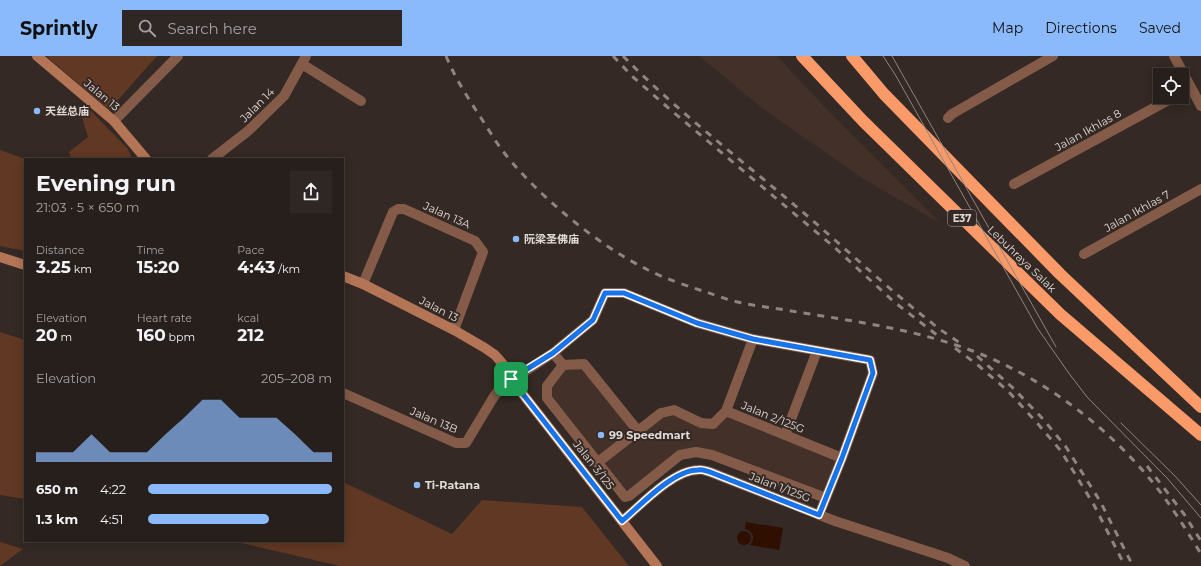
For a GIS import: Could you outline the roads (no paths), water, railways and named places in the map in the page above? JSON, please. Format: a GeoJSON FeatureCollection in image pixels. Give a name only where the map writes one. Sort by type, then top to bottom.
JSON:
{"type":"FeatureCollection","features":[{"type":"Feature","properties":{"kind":"highway","name":"Lebuhraya Salak"},"geometry":{"type":"LineString","coordinates":[[802,56],[863,121],[1060,314],[1201,435]]}},
{"type":"Feature","properties":{"kind":"highway","name":"Lebuhraya Salak"},"geometry":{"type":"LineString","coordinates":[[852,56],[884,94],[1060,274],[1201,407]]}},
{"type":"Feature","properties":{"kind":"street","name":"Jalan 13"},"geometry":{"type":"LineString","coordinates":[[37,56],[114,121],[145,158]]}},
{"type":"Feature","properties":{"kind":"street"},"geometry":{"type":"LineString","coordinates":[[114,121],[178,56]]}},
{"type":"Feature","properties":{"kind":"street"},"geometry":{"type":"LineString","coordinates":[[948,118],[952,114],[1053,56]]}},
{"type":"Feature","properties":{"kind":"street"},"geometry":{"type":"LineString","coordinates":[[1174,56],[1178,68]]}},
{"type":"Feature","properties":{"kind":"street"},"geometry":{"type":"LineString","coordinates":[[304,60],[361,101]]}},
{"type":"Feature","properties":{"kind":"street","name":"Jalan 14"},"geometry":{"type":"LineString","coordinates":[[213,158],[248,131],[284,96],[304,60]]}},
{"type":"Feature","properties":{"kind":"street"},"geometry":{"type":"LineString","coordinates":[[1189,93],[1201,106]]}},
{"type":"Feature","properties":{"kind":"street","name":"Jalan Ikhlas 8"},"geometry":{"type":"LineString","coordinates":[[1014,184],[1161,104]]}},
{"type":"Feature","properties":{"kind":"street","name":"Jalan Ikhlas 7"},"geometry":{"type":"LineString","coordinates":[[1084,254],[1201,189]]}},
{"type":"Feature","properties":{"kind":"street","name":"Jalan 13A"},"geometry":{"type":"LineString","coordinates":[[363,284],[393,212],[398,209],[404,209],[474,241],[483,252],[454,330]]}},
{"type":"Feature","properties":{"kind":"street"},"geometry":{"type":"LineString","coordinates":[[0,257],[24,265]]}},
{"type":"Feature","properties":{"kind":"street","name":"Jalan 13"},"geometry":{"type":"LineString","coordinates":[[344,276],[363,284],[454,330],[495,355],[502,363],[511,379]]}},
{"type":"Feature","properties":{"kind":"street"},"geometry":{"type":"LineString","coordinates":[[511,379],[553,353],[593,320],[605,293],[624,293],[697,323],[753,339],[870,360],[873,373],[842,458],[819,515]]}},
{"type":"Feature","properties":{"kind":"street"},"geometry":{"type":"LineString","coordinates":[[726,411],[753,339]]}},
{"type":"Feature","properties":{"kind":"street"},"geometry":{"type":"LineString","coordinates":[[785,435],[817,351]]}},
{"type":"Feature","properties":{"kind":"street"},"geometry":{"type":"LineString","coordinates":[[553,353],[563,365]]}},
{"type":"Feature","properties":{"kind":"street"},"geometry":{"type":"LineString","coordinates":[[638,431],[584,364],[563,365],[547,386],[547,398],[625,497],[629,496],[680,455],[696,452],[712,455],[826,498]]}},
{"type":"Feature","properties":{"kind":"street","name":"Jalan 13B"},"geometry":{"type":"LineString","coordinates":[[344,393],[456,443],[466,443],[500,387],[511,379]]}},
{"type":"Feature","properties":{"kind":"street","name":"Jalan 3/125"},"geometry":{"type":"LineString","coordinates":[[511,379],[657,566]]}},
{"type":"Feature","properties":{"kind":"street","name":"Jalan 2/125G"},"geometry":{"type":"LineString","coordinates":[[597,462],[661,413],[674,410],[701,424],[713,424],[726,411],[842,458]]}},
{"type":"Feature","properties":{"kind":"street","name":"Jalan 1/125G"},"geometry":{"type":"LineString","coordinates":[[622,521],[670,480],[688,471],[699,469],[835,521],[948,558],[965,566]]}},
{"type":"Feature","properties":{"kind":"tram line"},"geometry":{"type":"LineString","coordinates":[[883,56],[896,76],[1038,329],[1087,397],[1167,478],[1201,518]]}},
{"type":"Feature","properties":{"kind":"tram line"},"geometry":{"type":"LineString","coordinates":[[892,56],[1056,347]]}},
{"type":"Feature","properties":{"kind":"tram line"},"geometry":{"type":"LineString","coordinates":[[1121,423],[1175,476],[1201,505]]}},
{"type":"Feature","properties":{"kind":"railway"},"geometry":{"type":"LineString","coordinates":[[446,56],[453,72],[467,95],[499,146],[513,164],[567,216],[608,247],[655,273],[684,285],[730,300],[749,305],[868,324],[922,335],[975,352],[1021,373],[1078,410],[1129,455],[1167,502],[1201,554]]}},
{"type":"Feature","properties":{"kind":"railway"},"geometry":{"type":"LineString","coordinates":[[613,56],[633,77],[673,112],[833,246],[893,301],[942,339]]}},
{"type":"Feature","properties":{"kind":"railway"},"geometry":{"type":"LineString","coordinates":[[623,56],[663,95],[810,218],[896,294],[935,326],[961,344]]}},
{"type":"Feature","properties":{"kind":"railway"},"geometry":{"type":"LineString","coordinates":[[955,348],[1008,391],[1061,451],[1094,505],[1125,566]]}},
{"type":"Feature","properties":{"kind":"railway"},"geometry":{"type":"LineString","coordinates":[[977,356],[1012,387],[1043,419],[1066,447],[1100,501],[1133,566]]}},
{"type":"Feature","properties":{"kind":"railway"},"geometry":{"type":"LineString","coordinates":[[1147,466],[1184,514],[1201,541]]}},
{"type":"Feature","properties":{"kind":"place","name":"天丝总庙"},"geometry":{"type":"Point","coordinates":[37,111]}},
{"type":"Feature","properties":{"kind":"place","name":"阮梁圣佛庙"},"geometry":{"type":"Point","coordinates":[516,239]}},
{"type":"Feature","properties":{"kind":"place","name":"99 Speedmart"},"geometry":{"type":"Point","coordinates":[601,435]}},
{"type":"Feature","properties":{"kind":"place","name":"Ti-Ratana"},"geometry":{"type":"Point","coordinates":[417,485]}}]}
